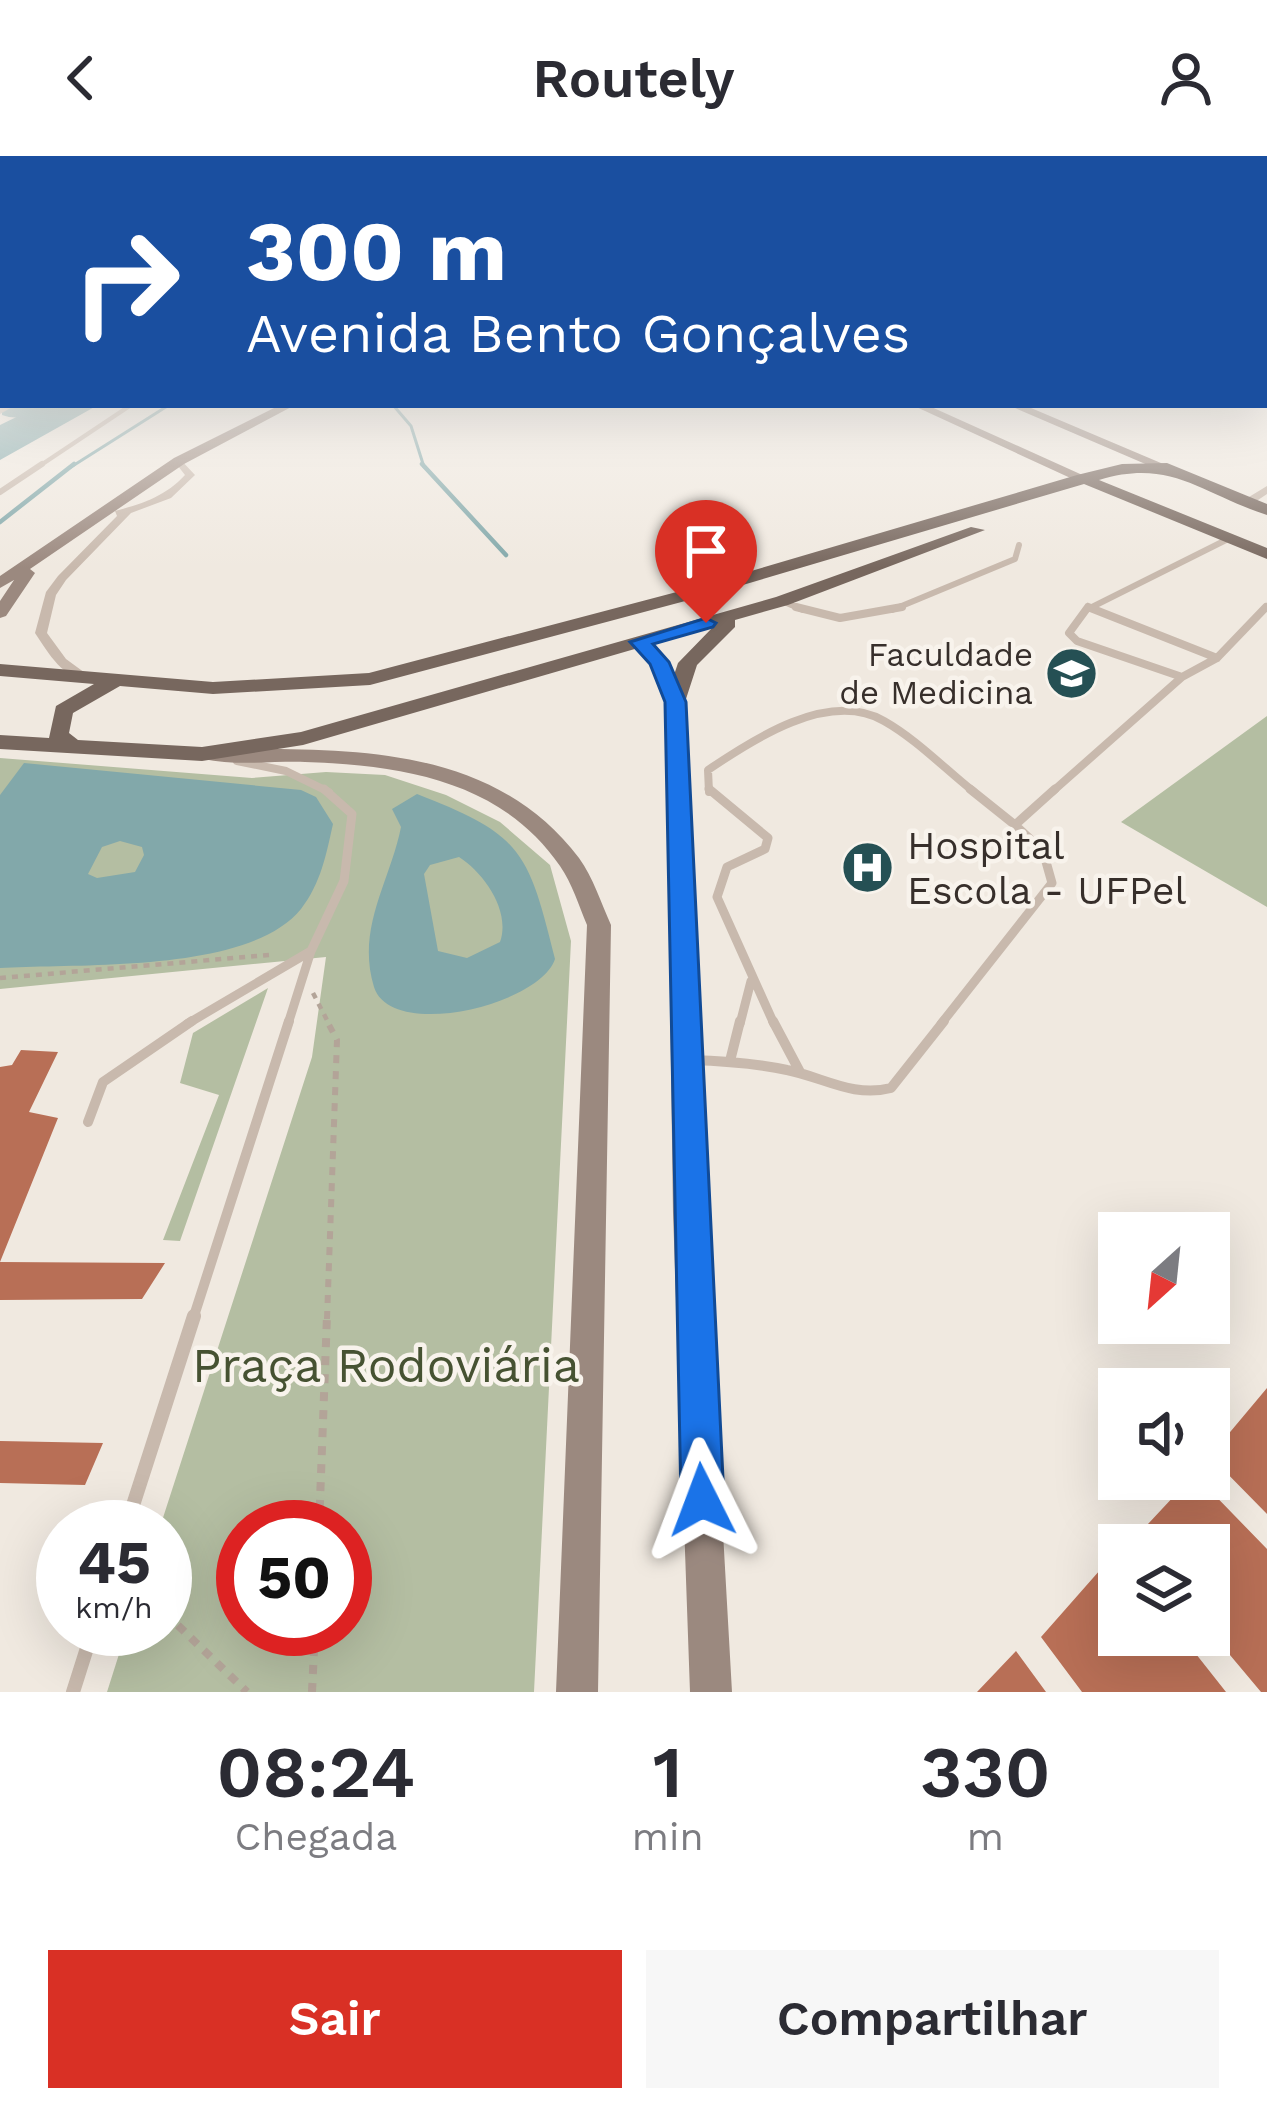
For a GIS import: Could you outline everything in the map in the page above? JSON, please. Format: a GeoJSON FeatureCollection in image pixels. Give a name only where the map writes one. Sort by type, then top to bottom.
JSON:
{"type":"FeatureCollection","features":[{"type":"Feature","properties":{"kind":"main road"},"geometry":{"type":"LineString","coordinates":[[0,583],[179,461],[250,425]]}},
{"type":"Feature","properties":{"kind":"main road"},"geometry":{"type":"LineString","coordinates":[[962,425],[1267,554]]}},
{"type":"Feature","properties":{"kind":"main road"},"geometry":{"type":"LineString","coordinates":[[1065,425],[1267,509]]}},
{"type":"Feature","properties":{"kind":"main road"},"geometry":{"type":"LineString","coordinates":[[202,754],[346,728],[739,614],[1162,466]]}},
{"type":"Feature","properties":{"kind":"main road"},"geometry":{"type":"LineString","coordinates":[[0,670],[113,682],[268,688],[370,679],[568,629],[1082,478]]}},
{"type":"Feature","properties":{"kind":"main road"},"geometry":{"type":"LineString","coordinates":[[0,613],[57,541]]}},
{"type":"Feature","properties":{"kind":"main road"},"geometry":{"type":"LineString","coordinates":[[782,601],[775,584],[793,565]]}},
{"type":"Feature","properties":{"kind":"main road"},"geometry":{"type":"LineString","coordinates":[[713,588],[752,590],[782,601]]}},
{"type":"Feature","properties":{"kind":"main road"},"geometry":{"type":"LineString","coordinates":[[675,702],[688,663],[708,638],[739,614]]}},
{"type":"Feature","properties":{"kind":"main road"},"geometry":{"type":"LineString","coordinates":[[568,629],[640,642],[659,662],[675,702],[712,1692]]}},
{"type":"Feature","properties":{"kind":"main road"},"geometry":{"type":"LineString","coordinates":[[0,649],[34,673]]}},
{"type":"Feature","properties":{"kind":"main road"},"geometry":{"type":"LineString","coordinates":[[71,745],[58,735],[63,710],[113,682]]}},
{"type":"Feature","properties":{"kind":"main road"},"geometry":{"type":"LineString","coordinates":[[0,742],[407,764],[474,782],[524,809],[565,847],[587,885],[599,925],[578,1692]]}},
{"type":"Feature","properties":{"kind":"street"},"geometry":{"type":"LineString","coordinates":[[91,520],[127,511],[184,484],[190,476],[179,461]]}},
{"type":"Feature","properties":{"kind":"street"},"geometry":{"type":"LineString","coordinates":[[1248,502],[1267,489]]}},
{"type":"Feature","properties":{"kind":"street"},"geometry":{"type":"LineString","coordinates":[[86,678],[61,662],[41,633],[50,595],[127,511]]}},
{"type":"Feature","properties":{"kind":"lane"},"geometry":{"type":"LineString","coordinates":[[0,492],[101,425]]}},
{"type":"Feature","properties":{"kind":"lane"},"geometry":{"type":"LineString","coordinates":[[1182,677],[1077,641],[1069,633],[1070,625],[1088,607],[1226,540]]}},
{"type":"Feature","properties":{"kind":"lane"},"geometry":{"type":"LineString","coordinates":[[782,601],[826,620],[874,617],[1016,559],[1019,545]]}},
{"type":"Feature","properties":{"kind":"lane"},"geometry":{"type":"LineString","coordinates":[[1015,826],[1182,677],[1217,658],[1267,606]]}},
{"type":"Feature","properties":{"kind":"lane"},"geometry":{"type":"LineString","coordinates":[[1088,607],[1217,658]]}},
{"type":"Feature","properties":{"kind":"lane"},"geometry":{"type":"LineString","coordinates":[[686,1059],[800,1072],[851,1092],[874,1094],[891,1088],[1052,883],[1043,851],[1015,826],[882,719],[841,709],[750,740],[708,770],[705,784],[768,838],[764,849],[727,867],[717,897],[751,982],[800,1072]]}},
{"type":"Feature","properties":{"kind":"lane"},"geometry":{"type":"LineString","coordinates":[[135,1500],[311,951],[344,880],[352,814],[331,789],[298,772],[202,754]]}},
{"type":"Feature","properties":{"kind":"lane"},"geometry":{"type":"LineString","coordinates":[[88,1122],[104,1082],[140,1051],[311,951]]}},
{"type":"Feature","properties":{"kind":"lane"},"geometry":{"type":"LineString","coordinates":[[730,1061],[751,982]]}},
{"type":"Feature","properties":{"kind":"lane"},"geometry":{"type":"LineString","coordinates":[[73,1692],[84,1656]]}},
{"type":"Feature","properties":{"kind":"path"},"geometry":{"type":"LineString","coordinates":[[0,979],[311,951]]}},
{"type":"Feature","properties":{"kind":"path"},"geometry":{"type":"LineString","coordinates":[[304,976],[337,1040],[320,1500]]}},
{"type":"Feature","properties":{"kind":"path"},"geometry":{"type":"LineString","coordinates":[[192,1639],[247,1692]]}},
{"type":"Feature","properties":{"kind":"path"},"geometry":{"type":"LineString","coordinates":[[312,1692],[314,1656]]}},
{"type":"Feature","properties":{"kind":"green space"},"geometry":{"type":"Polygon","coordinates":[[[1267,716],[1267,907],[1121,822],[1267,716]]]}},
{"type":"Feature","properties":{"kind":"green space","name":"Praça Rodoviária"},"geometry":{"type":"Polygon","coordinates":[[[0,758],[252,778],[326,772],[385,775],[446,795],[500,822],[550,865],[571,941],[534,1692],[107,1692],[118,1656],[192,1656],[192,1500],[169,1500],[312,1057],[326,957],[0,989],[0,758]]]}},
{"type":"Feature","properties":{"kind":"green space"},"geometry":{"type":"Polygon","coordinates":[[[268,988],[180,1241],[163,1240],[219,1095],[180,1083],[193,1033],[268,988]]]}},
{"type":"Feature","properties":{"kind":"water"},"geometry":{"type":"Polygon","coordinates":[[[1,425],[63,425],[0,460],[1,425]]]}},
{"type":"Feature","properties":{"kind":"water"},"geometry":{"type":"Polygon","coordinates":[[[24,763],[301,790],[316,797],[333,824],[318,879],[301,909],[276,930],[243,945],[160,961],[0,968],[0,795],[24,763]],[[120,841],[102,847],[88,874],[97,878],[135,872],[144,855],[142,847],[120,841]]]}},
{"type":"Feature","properties":{"kind":"water"},"geometry":{"type":"Polygon","coordinates":[[[417,794],[479,822],[516,851],[537,893],[555,959],[544,976],[496,1002],[465,1011],[407,1012],[386,1003],[374,987],[369,945],[401,827],[392,809],[417,794]],[[459,857],[430,865],[424,874],[438,951],[467,958],[500,942],[502,930],[493,894],[459,857]]]}},
{"type":"Feature","properties":{"kind":"building"},"geometry":{"type":"Polygon","coordinates":[[[21,1050],[58,1052],[29,1112],[58,1118],[0,1262],[0,1067],[12,1065],[21,1050]]]}},
{"type":"Feature","properties":{"kind":"building"},"geometry":{"type":"Polygon","coordinates":[[[0,1262],[165,1263],[142,1299],[0,1300],[0,1262]]]}},
{"type":"Feature","properties":{"kind":"building"},"geometry":{"type":"Polygon","coordinates":[[[1267,1388],[1267,1514],[1230,1476],[1230,1432],[1267,1388]]]}},
{"type":"Feature","properties":{"kind":"building"},"geometry":{"type":"Polygon","coordinates":[[[0,1441],[103,1443],[85,1485],[0,1483],[0,1441]]]}},
{"type":"Feature","properties":{"kind":"building"},"geometry":{"type":"Polygon","coordinates":[[[1170,1500],[1219,1500],[1267,1549],[1267,1692],[1261,1692],[1230,1655],[1230,1524],[1148,1524],[1170,1500]]]}},
{"type":"Feature","properties":{"kind":"building"},"geometry":{"type":"Polygon","coordinates":[[[1098,1572],[1098,1656],[1198,1656],[1226,1692],[1082,1692],[1041,1637],[1098,1572]]]}},
{"type":"Feature","properties":{"kind":"building"},"geometry":{"type":"Polygon","coordinates":[[[1016,1651],[1046,1692],[977,1692],[1016,1651]]]}},
{"type":"Feature","properties":{"kind":"waterway"},"geometry":{"type":"LineString","coordinates":[[71,467],[138,425]]}},
{"type":"Feature","properties":{"kind":"waterway"},"geometry":{"type":"LineString","coordinates":[[410,425],[424,466]]}},
{"type":"Feature","properties":{"kind":"waterway"},"geometry":{"type":"LineString","coordinates":[[0,522],[74,464]]}},
{"type":"Feature","properties":{"kind":"waterway"},"geometry":{"type":"LineString","coordinates":[[424,466],[506,555]]}},
{"type":"Feature","properties":{"kind":"place","name":"Faculdade de Medicina"},"geometry":{"type":"Point","coordinates":[1072,673]}},
{"type":"Feature","properties":{"kind":"place","name":"Hospital Escola - UFPel"},"geometry":{"type":"Point","coordinates":[868,867]}},
{"type":"Feature","properties":{"kind":"route"},"geometry":{"type":"LineString","coordinates":[[702,1500],[688,1213],[675,702],[659,662],[640,642],[706,623]]}}]}
